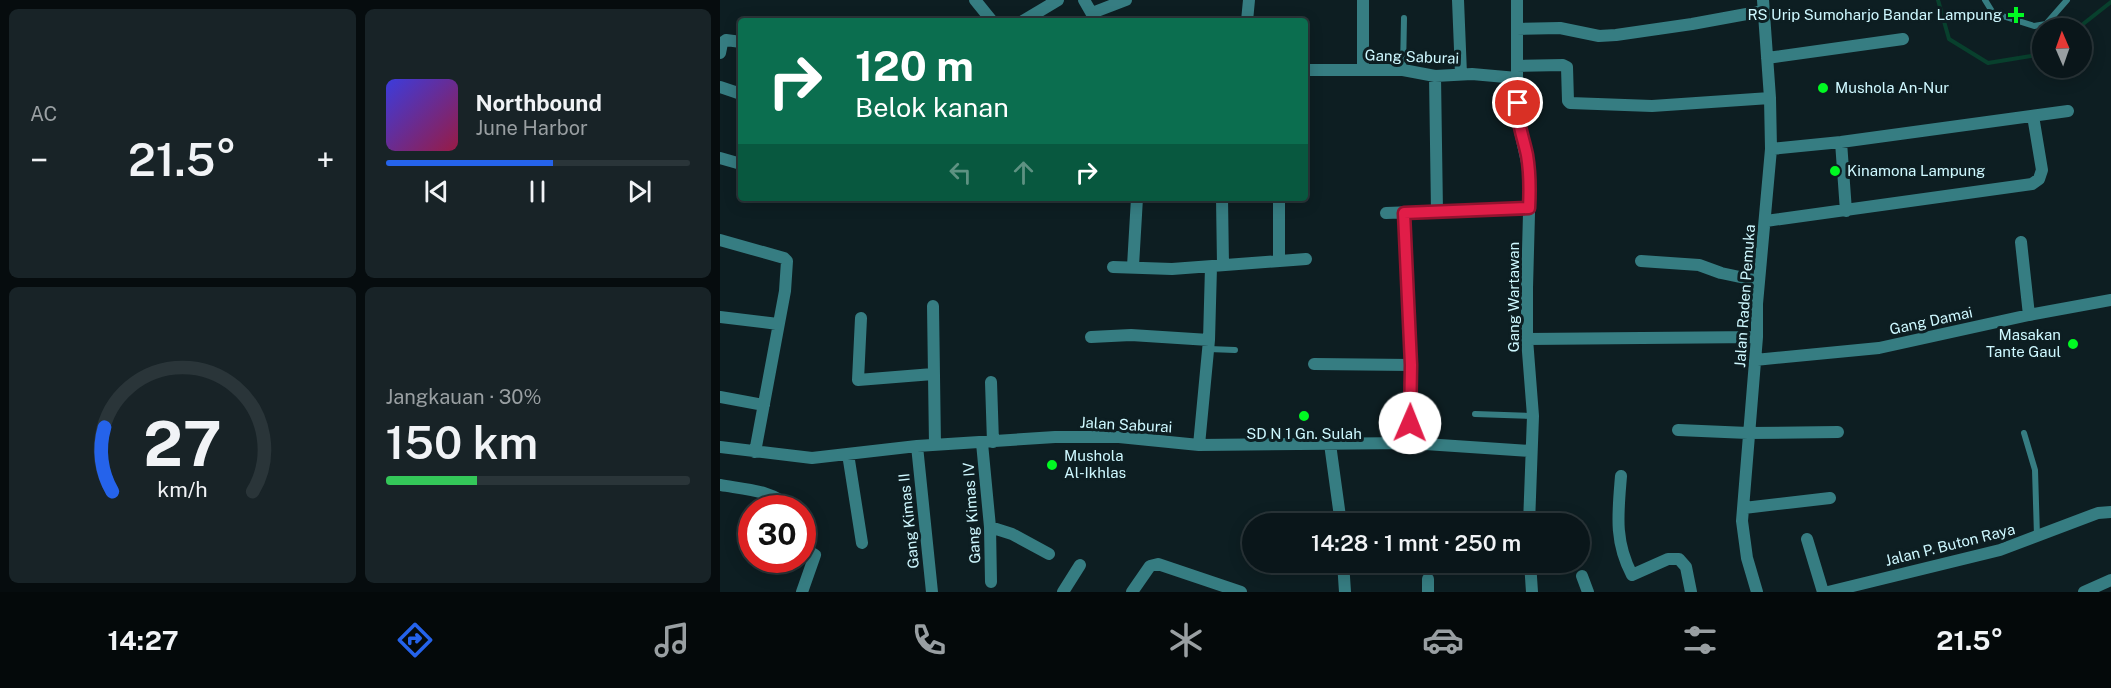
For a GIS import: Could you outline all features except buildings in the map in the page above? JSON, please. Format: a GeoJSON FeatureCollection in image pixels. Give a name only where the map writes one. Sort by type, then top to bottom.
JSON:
{"type":"FeatureCollection","features":[{"type":"Feature","properties":{"kind":"street"},"geometry":{"type":"LineString","coordinates":[[975,0],[990,18]]}},
{"type":"Feature","properties":{"kind":"street"},"geometry":{"type":"LineString","coordinates":[[1028,18],[1058,0]]}},
{"type":"Feature","properties":{"kind":"street"},"geometry":{"type":"LineString","coordinates":[[1084,0],[1094,17],[1126,0]]}},
{"type":"Feature","properties":{"kind":"street"},"geometry":{"type":"LineString","coordinates":[[1247,18],[1249,0]]}},
{"type":"Feature","properties":{"kind":"street"},"geometry":{"type":"LineString","coordinates":[[1363,0],[1363,70]]}},
{"type":"Feature","properties":{"kind":"street"},"geometry":{"type":"LineString","coordinates":[[1458,0],[1461,74]]}},
{"type":"Feature","properties":{"kind":"street","name":"Gang Wartawan"},"geometry":{"type":"LineString","coordinates":[[1517,0],[1517,118],[1530,176],[1527,339],[1533,416],[1529,513]]}},
{"type":"Feature","properties":{"kind":"street"},"geometry":{"type":"LineString","coordinates":[[1517,29],[1560,28],[1599,36],[1616,35],[1692,24],[1763,5]]}},
{"type":"Feature","properties":{"kind":"street","name":"Jalan Raden Pemuka"},"geometry":{"type":"LineString","coordinates":[[1757,592],[1742,531],[1757,337],[1759,281],[1771,149],[1770,98],[1763,5]]}},
{"type":"Feature","properties":{"kind":"street"},"geometry":{"type":"LineString","coordinates":[[1767,58],[1903,39]]}},
{"type":"Feature","properties":{"kind":"street"},"geometry":{"type":"LineString","coordinates":[[720,53],[722,43],[726,40],[738,42]]}},
{"type":"Feature","properties":{"kind":"street","name":"Gang Saburai"},"geometry":{"type":"LineString","coordinates":[[1308,70],[1403,70],[1435,76],[1517,72],[1563,65],[1567,67],[1568,101],[1570,103],[1652,106],[1770,98]]}},
{"type":"Feature","properties":{"kind":"street"},"geometry":{"type":"LineString","coordinates":[[1435,76],[1437,213]]}},
{"type":"Feature","properties":{"kind":"street"},"geometry":{"type":"LineString","coordinates":[[720,87],[738,93]]}},
{"type":"Feature","properties":{"kind":"street"},"geometry":{"type":"LineString","coordinates":[[1771,149],[1841,142],[2068,111]]}},
{"type":"Feature","properties":{"kind":"street"},"geometry":{"type":"LineString","coordinates":[[1766,220],[1846,211],[2032,184],[2039,179],[2042,170],[2033,116]]}},
{"type":"Feature","properties":{"kind":"street"},"geometry":{"type":"LineString","coordinates":[[1841,142],[1846,211]]}},
{"type":"Feature","properties":{"kind":"street"},"geometry":{"type":"LineString","coordinates":[[720,158],[738,163]]}},
{"type":"Feature","properties":{"kind":"street"},"geometry":{"type":"LineString","coordinates":[[1134,266],[1137,201]]}},
{"type":"Feature","properties":{"kind":"street"},"geometry":{"type":"LineString","coordinates":[[1199,445],[1222,201]]}},
{"type":"Feature","properties":{"kind":"street"},"geometry":{"type":"LineString","coordinates":[[1279,201],[1279,261]]}},
{"type":"Feature","properties":{"kind":"street"},"geometry":{"type":"LineString","coordinates":[[1386,213],[1529,208]]}},
{"type":"Feature","properties":{"kind":"street"},"geometry":{"type":"LineString","coordinates":[[1404,213],[1411,365],[1410,443]]}},
{"type":"Feature","properties":{"kind":"street"},"geometry":{"type":"LineString","coordinates":[[720,240],[784,258],[787,261],[784,291],[755,452]]}},
{"type":"Feature","properties":{"kind":"street"},"geometry":{"type":"LineString","coordinates":[[2021,242],[2029,315]]}},
{"type":"Feature","properties":{"kind":"street"},"geometry":{"type":"LineString","coordinates":[[1113,267],[1172,269],[1306,259]]}},
{"type":"Feature","properties":{"kind":"street"},"geometry":{"type":"LineString","coordinates":[[1641,261],[1699,265],[1721,273],[1759,281]]}},
{"type":"Feature","properties":{"kind":"street","name":"Gang Damai"},"geometry":{"type":"LineString","coordinates":[[1755,360],[1879,348],[2029,315],[2111,300]]}},
{"type":"Feature","properties":{"kind":"street"},"geometry":{"type":"LineString","coordinates":[[933,306],[935,445]]}},
{"type":"Feature","properties":{"kind":"street"},"geometry":{"type":"LineString","coordinates":[[720,317],[778,324]]}},
{"type":"Feature","properties":{"kind":"street"},"geometry":{"type":"LineString","coordinates":[[861,318],[857,369],[859,380],[933,374]]}},
{"type":"Feature","properties":{"kind":"street"},"geometry":{"type":"LineString","coordinates":[[1091,337],[1131,335],[1208,344]]}},
{"type":"Feature","properties":{"kind":"street"},"geometry":{"type":"LineString","coordinates":[[1527,339],[1757,337]]}},
{"type":"Feature","properties":{"kind":"street"},"geometry":{"type":"LineString","coordinates":[[1314,364],[1411,365]]}},
{"type":"Feature","properties":{"kind":"street","name":"Gang Kimas IV"},"geometry":{"type":"LineString","coordinates":[[991,382],[988,442],[991,582]]}},
{"type":"Feature","properties":{"kind":"street"},"geometry":{"type":"LineString","coordinates":[[720,405],[720,397],[764,405]]}},
{"type":"Feature","properties":{"kind":"street"},"geometry":{"type":"LineString","coordinates":[[1678,430],[1748,433],[1838,432]]}},
{"type":"Feature","properties":{"kind":"street","name":"Jalan Saburai"},"geometry":{"type":"LineString","coordinates":[[720,447],[812,458],[917,446],[1055,437],[1119,437],[1199,445],[1410,443],[1531,451]]}},
{"type":"Feature","properties":{"kind":"street"},"geometry":{"type":"LineString","coordinates":[[1330,444],[1339,513]]}},
{"type":"Feature","properties":{"kind":"street","name":"Gang Kimas II"},"geometry":{"type":"LineString","coordinates":[[917,446],[932,592]]}},
{"type":"Feature","properties":{"kind":"street"},"geometry":{"type":"LineString","coordinates":[[848,454],[862,543]]}},
{"type":"Feature","properties":{"kind":"street"},"geometry":{"type":"LineString","coordinates":[[1621,476],[1617,520],[1624,561],[1632,575],[1668,559],[1679,559],[1686,567],[1691,592]]}},
{"type":"Feature","properties":{"kind":"street"},"geometry":{"type":"LineString","coordinates":[[720,485],[766,495]]}},
{"type":"Feature","properties":{"kind":"street"},"geometry":{"type":"LineString","coordinates":[[1744,508],[1830,498]]}},
{"type":"Feature","properties":{"kind":"street","name":"Jalan P. Buton Raya"},"geometry":{"type":"LineString","coordinates":[[1828,592],[1974,557],[2037,537],[2098,513],[2111,512]]}},
{"type":"Feature","properties":{"kind":"street"},"geometry":{"type":"LineString","coordinates":[[990,527],[1012,534],[1049,554]]}},
{"type":"Feature","properties":{"kind":"street"},"geometry":{"type":"LineString","coordinates":[[1807,539],[1822,592]]}},
{"type":"Feature","properties":{"kind":"street"},"geometry":{"type":"LineString","coordinates":[[1132,592],[1150,566],[1158,564],[1241,592]]}},
{"type":"Feature","properties":{"kind":"street"},"geometry":{"type":"LineString","coordinates":[[1063,592],[1080,565]]}},
{"type":"Feature","properties":{"kind":"street"},"geometry":{"type":"LineString","coordinates":[[802,592],[808,573]]}},
{"type":"Feature","properties":{"kind":"street"},"geometry":{"type":"LineString","coordinates":[[1344,573],[1345,592]]}},
{"type":"Feature","properties":{"kind":"street"},"geometry":{"type":"LineString","coordinates":[[1531,573],[1532,592]]}},
{"type":"Feature","properties":{"kind":"street"},"geometry":{"type":"LineString","coordinates":[[1582,576],[1588,592]]}},
{"type":"Feature","properties":{"kind":"street"},"geometry":{"type":"LineString","coordinates":[[1428,579],[1428,592]]}},
{"type":"Feature","properties":{"kind":"street"},"geometry":{"type":"LineString","coordinates":[[2084,592],[2111,580]]}},
{"type":"Feature","properties":{"kind":"lane"},"geometry":{"type":"LineString","coordinates":[[1985,0],[1993,13],[2034,26],[2046,24],[2067,0]]}},
{"type":"Feature","properties":{"kind":"lane"},"geometry":{"type":"LineString","coordinates":[[1403,70],[1404,18]]}},
{"type":"Feature","properties":{"kind":"lane"},"geometry":{"type":"LineString","coordinates":[[1208,344],[1235,350]]}},
{"type":"Feature","properties":{"kind":"lane"},"geometry":{"type":"LineString","coordinates":[[1475,414],[1533,416]]}},
{"type":"Feature","properties":{"kind":"lane"},"geometry":{"type":"LineString","coordinates":[[2024,433],[2035,470],[2037,537]]}},
{"type":"Feature","properties":{"kind":"waterway"},"geometry":{"type":"LineString","coordinates":[[1938,0],[1949,39],[1988,63],[2032,56]]}},
{"type":"Feature","properties":{"kind":"waterway"},"geometry":{"type":"LineString","coordinates":[[2091,18],[2111,2]]}},
{"type":"Feature","properties":{"kind":"place","name":"RS Urip Sumoharjo Bandar Lampung"},"geometry":{"type":"Point","coordinates":[2016,15]}},
{"type":"Feature","properties":{"kind":"place","name":"Mushola An-Nur"},"geometry":{"type":"Point","coordinates":[1823,88]}},
{"type":"Feature","properties":{"kind":"place","name":"Kinamona Lampung"},"geometry":{"type":"Point","coordinates":[1835,171]}},
{"type":"Feature","properties":{"kind":"place","name":"Masakan Tante Gaul"},"geometry":{"type":"Point","coordinates":[2073,344]}},
{"type":"Feature","properties":{"kind":"place","name":"SD N 1 Gn. Sulah"},"geometry":{"type":"Point","coordinates":[1304,416]}},
{"type":"Feature","properties":{"kind":"place","name":"Mushola Al-Ikhlas"},"geometry":{"type":"Point","coordinates":[1052,465]}},
{"type":"Feature","properties":{"kind":"route"},"geometry":{"type":"LineString","coordinates":[[1410,423],[1411,365],[1404,213],[1529,208],[1530,176],[1518,126],[1518,103]]}}]}
